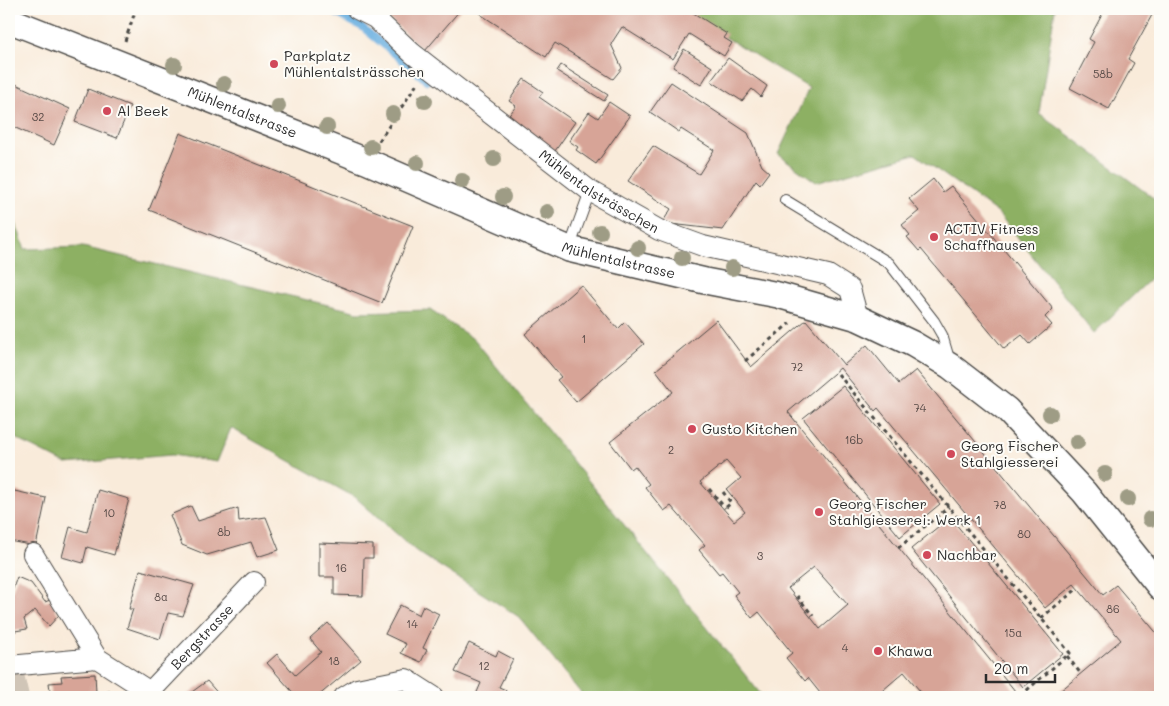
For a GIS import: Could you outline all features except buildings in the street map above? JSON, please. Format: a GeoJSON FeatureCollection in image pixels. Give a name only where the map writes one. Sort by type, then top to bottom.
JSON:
{"type":"FeatureCollection","features":[{"type":"Feature","properties":{"kind":"street","name":"Mühlentalsträsschen"},"geometry":{"type":"LineString","coordinates":[[357,9],[375,18],[412,53],[590,191],[659,230],[703,246],[828,275],[850,289],[858,318]]}},
{"type":"Feature","properties":{"kind":"street","name":"Mühlentalstrasse"},"geometry":{"type":"LineString","coordinates":[[9,20],[118,61],[366,160],[569,249],[705,281],[778,295],[858,318],[913,344],[950,366],[1007,410],[1084,492],[1160,587]]}},
{"type":"Feature","properties":{"kind":"street","name":"Bergstrasse"},"geometry":{"type":"LineString","coordinates":[[33,554],[97,658],[152,695],[254,582]]}},
{"type":"Feature","properties":{"kind":"street"},"geometry":{"type":"LineString","coordinates":[[9,666],[97,658]]}},
{"type":"Feature","properties":{"kind":"street"},"geometry":{"type":"LineString","coordinates":[[344,697],[357,689],[406,679],[434,697]]}},
{"type":"Feature","properties":{"kind":"lane"},"geometry":{"type":"LineString","coordinates":[[569,249],[590,191]]}},
{"type":"Feature","properties":{"kind":"lane"},"geometry":{"type":"LineString","coordinates":[[785,200],[889,263],[934,321],[942,335],[950,366]]}},
{"type":"Feature","properties":{"kind":"path"},"geometry":{"type":"LineString","coordinates":[[118,61],[136,9]]}},
{"type":"Feature","properties":{"kind":"path"},"geometry":{"type":"LineString","coordinates":[[366,160],[415,86]]}},
{"type":"Feature","properties":{"kind":"path"},"geometry":{"type":"LineString","coordinates":[[745,361],[792,322]]}},
{"type":"Feature","properties":{"kind":"path"},"geometry":{"type":"LineString","coordinates":[[838,374],[1070,653],[1019,697]]}},
{"type":"Feature","properties":{"kind":"path"},"geometry":{"type":"LineString","coordinates":[[709,489],[725,509],[732,503],[723,492]]}},
{"type":"Feature","properties":{"kind":"path"},"geometry":{"type":"LineString","coordinates":[[898,548],[949,507]]}},
{"type":"Feature","properties":{"kind":"path"},"geometry":{"type":"LineString","coordinates":[[1041,618],[1078,588]]}},
{"type":"Feature","properties":{"kind":"path"},"geometry":{"type":"LineString","coordinates":[[797,596],[813,616]]}},
{"type":"Feature","properties":{"kind":"path"},"geometry":{"type":"LineString","coordinates":[[1067,656],[1081,674]]}},
{"type":"Feature","properties":{"kind":"green space"},"geometry":{"type":"Polygon","coordinates":[[[679,9],[1055,9],[1039,113],[1160,203],[1160,270],[1094,333],[998,213],[915,154],[816,182],[778,154],[809,88],[679,9]]]}},
{"type":"Feature","properties":{"kind":"green space"},"geometry":{"type":"Polygon","coordinates":[[[9,203],[25,249],[83,247],[358,312],[430,310],[475,340],[763,697],[584,697],[519,617],[416,551],[356,498],[231,428],[217,462],[172,455],[66,464],[9,435],[9,203]]]}},
{"type":"Feature","properties":{"kind":"waterway"},"geometry":{"type":"LineString","coordinates":[[327,9],[363,28],[427,81]]}},
{"type":"Feature","properties":{"kind":"tunnel"},"geometry":{"type":"LineString","coordinates":[[9,671],[15,697]]}},
{"type":"Feature","properties":{"kind":"place","name":"Parkplatz Mühlentalsträsschen"},"geometry":{"type":"Point","coordinates":[274,64]}},
{"type":"Feature","properties":{"kind":"place","name":"Al Beek"},"geometry":{"type":"Point","coordinates":[107,111]}},
{"type":"Feature","properties":{"kind":"place","name":"ACTIV Fitness Schaffhausen"},"geometry":{"type":"Point","coordinates":[934,237]}},
{"type":"Feature","properties":{"kind":"place","name":"Gusto Kitchen"},"geometry":{"type":"Point","coordinates":[692,429]}},
{"type":"Feature","properties":{"kind":"place","name":"Georg Fischer Stahlgiesserei"},"geometry":{"type":"Point","coordinates":[951,454]}},
{"type":"Feature","properties":{"kind":"place","name":"Georg Fischer Stahlgiesserei: Werk 1"},"geometry":{"type":"Point","coordinates":[819,512]}},
{"type":"Feature","properties":{"kind":"place","name":"Nachbar"},"geometry":{"type":"Point","coordinates":[927,555]}},
{"type":"Feature","properties":{"kind":"place","name":"Khawa"},"geometry":{"type":"Point","coordinates":[878,651]}}]}
